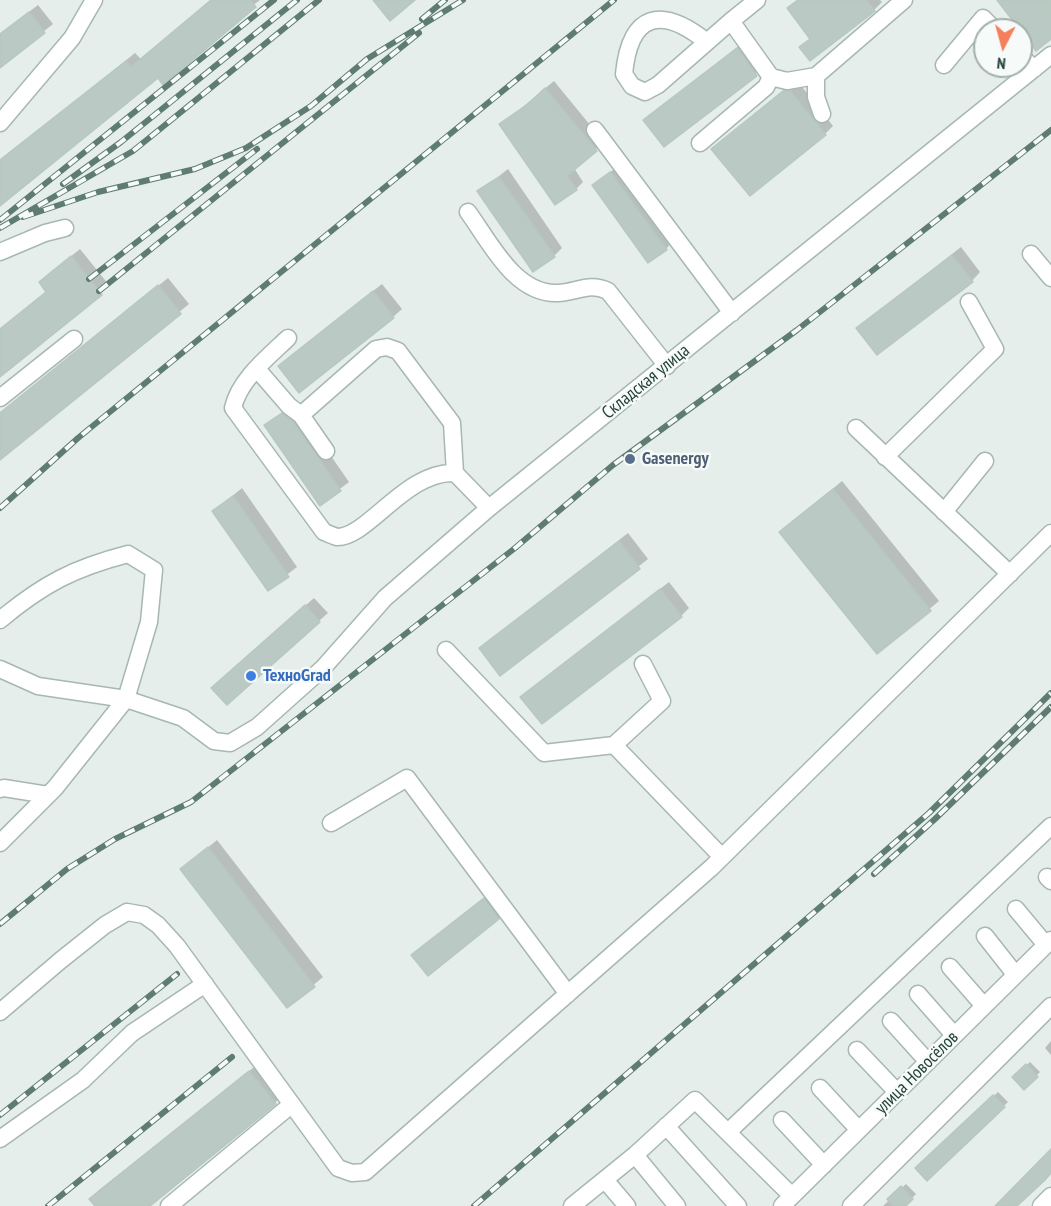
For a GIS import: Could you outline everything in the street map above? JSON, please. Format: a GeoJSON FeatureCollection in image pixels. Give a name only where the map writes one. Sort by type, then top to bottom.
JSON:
{"type":"FeatureCollection","features":[{"type":"Feature","properties":{"kind":"street"},"geometry":{"type":"LineString","coordinates":[[0,123],[72,38],[94,0]]}},
{"type":"Feature","properties":{"kind":"street"},"geometry":{"type":"LineString","coordinates":[[707,42],[686,25],[671,20],[650,21],[636,30],[626,53],[624,74],[632,86],[645,92],[658,85],[757,0]]}},
{"type":"Feature","properties":{"kind":"street"},"geometry":{"type":"LineString","coordinates":[[731,21],[771,77],[787,81],[816,76],[904,0]]}},
{"type":"Feature","properties":{"kind":"street"},"geometry":{"type":"LineString","coordinates":[[944,65],[973,30]]}},
{"type":"Feature","properties":{"kind":"street","name":"Складская улица"},"geometry":{"type":"LineString","coordinates":[[0,669],[38,686],[126,699],[183,718],[214,741],[230,743],[257,727],[323,668],[385,598],[489,508],[667,366],[829,231],[1051,55]]}},
{"type":"Feature","properties":{"kind":"street"},"geometry":{"type":"LineString","coordinates":[[816,76],[816,97],[822,114]]}},
{"type":"Feature","properties":{"kind":"street"},"geometry":{"type":"LineString","coordinates":[[700,143],[766,87],[771,77]]}},
{"type":"Feature","properties":{"kind":"street"},"geometry":{"type":"LineString","coordinates":[[595,130],[732,313]]}},
{"type":"Feature","properties":{"kind":"street"},"geometry":{"type":"LineString","coordinates":[[468,212],[519,280],[538,290],[558,293],[583,287],[598,287],[608,291],[667,366]]}},
{"type":"Feature","properties":{"kind":"street"},"geometry":{"type":"LineString","coordinates":[[0,252],[45,232],[64,228]]}},
{"type":"Feature","properties":{"kind":"street"},"geometry":{"type":"LineString","coordinates":[[1031,254],[1051,278]]}},
{"type":"Feature","properties":{"kind":"street"},"geometry":{"type":"LineString","coordinates":[[885,457],[995,350],[969,302]]}},
{"type":"Feature","properties":{"kind":"street"},"geometry":{"type":"LineString","coordinates":[[288,338],[257,369],[236,398],[233,408],[324,532],[338,537],[351,532],[419,481],[442,472],[455,473]]}},
{"type":"Feature","properties":{"kind":"street"},"geometry":{"type":"LineString","coordinates":[[0,398],[74,339]]}},
{"type":"Feature","properties":{"kind":"street"},"geometry":{"type":"LineString","coordinates":[[302,415],[376,349],[387,347],[399,351],[452,423],[455,473],[489,508]]}},
{"type":"Feature","properties":{"kind":"street"},"geometry":{"type":"LineString","coordinates":[[257,369],[289,406],[302,415],[326,451]]}},
{"type":"Feature","properties":{"kind":"street"},"geometry":{"type":"LineString","coordinates":[[856,428],[1010,574]]}},
{"type":"Feature","properties":{"kind":"street"},"geometry":{"type":"LineString","coordinates":[[944,512],[985,461]]}},
{"type":"Feature","properties":{"kind":"street"},"geometry":{"type":"LineString","coordinates":[[0,1012],[105,925],[127,912],[144,915],[158,925],[205,984],[338,1168],[352,1173],[365,1172],[722,857],[1051,533]]}},
{"type":"Feature","properties":{"kind":"street"},"geometry":{"type":"LineString","coordinates":[[0,620],[31,594],[86,565],[128,554],[154,570],[149,622],[126,699],[48,795],[0,843]]}},
{"type":"Feature","properties":{"kind":"street"},"geometry":{"type":"LineString","coordinates":[[446,650],[544,753],[614,746],[662,701],[643,664]]}},
{"type":"Feature","properties":{"kind":"street"},"geometry":{"type":"LineString","coordinates":[[614,746],[722,857]]}},
{"type":"Feature","properties":{"kind":"street"},"geometry":{"type":"LineString","coordinates":[[331,823],[407,778],[568,994]]}},
{"type":"Feature","properties":{"kind":"street"},"geometry":{"type":"LineString","coordinates":[[0,789],[48,795]]}},
{"type":"Feature","properties":{"kind":"street"},"geometry":{"type":"LineString","coordinates":[[728,1132],[1051,826]]}},
{"type":"Feature","properties":{"kind":"street"},"geometry":{"type":"LineString","coordinates":[[1016,909],[1048,942]]}},
{"type":"Feature","properties":{"kind":"street"},"geometry":{"type":"LineString","coordinates":[[985,936],[1015,974]]}},
{"type":"Feature","properties":{"kind":"street","name":"улица Новосёлов"},"geometry":{"type":"LineString","coordinates":[[787,1201],[1048,942]]}},
{"type":"Feature","properties":{"kind":"street"},"geometry":{"type":"LineString","coordinates":[[950,967],[984,1006]]}},
{"type":"Feature","properties":{"kind":"street"},"geometry":{"type":"LineString","coordinates":[[0,1139],[83,1080],[132,1033],[205,984]]}},
{"type":"Feature","properties":{"kind":"street"},"geometry":{"type":"LineString","coordinates":[[918,994],[954,1035]]}},
{"type":"Feature","properties":{"kind":"street"},"geometry":{"type":"LineString","coordinates":[[851,1206],[1051,1006]]}},
{"type":"Feature","properties":{"kind":"street"},"geometry":{"type":"LineString","coordinates":[[891,1021],[928,1062]]}},
{"type":"Feature","properties":{"kind":"street"},"geometry":{"type":"LineString","coordinates":[[857,1050],[897,1092]]}},
{"type":"Feature","properties":{"kind":"street"},"geometry":{"type":"LineString","coordinates":[[820,1088],[859,1130]]}},
{"type":"Feature","properties":{"kind":"street"},"geometry":{"type":"LineString","coordinates":[[572,1206],[635,1155],[695,1100],[728,1132],[787,1201]]}},
{"type":"Feature","properties":{"kind":"street"},"geometry":{"type":"LineString","coordinates":[[169,1206],[291,1105]]}},
{"type":"Feature","properties":{"kind":"street"},"geometry":{"type":"LineString","coordinates":[[782,1120],[824,1165]]}},
{"type":"Feature","properties":{"kind":"street"},"geometry":{"type":"LineString","coordinates":[[666,1126],[738,1206]]}},
{"type":"Feature","properties":{"kind":"street"},"geometry":{"type":"LineString","coordinates":[[635,1155],[677,1206]]}},
{"type":"Feature","properties":{"kind":"street"},"geometry":{"type":"LineString","coordinates":[[605,1180],[627,1206]]}},
{"type":"Feature","properties":{"kind":"street"},"geometry":{"type":"LineString","coordinates":[[1041,1206],[1051,1196]]}},
{"type":"Feature","properties":{"kind":"building"},"geometry":{"type":"Polygon","coordinates":[[[211,0],[250,0],[256,7],[163,85],[158,78],[0,206],[0,160],[126,61],[131,67],[211,0]]]}},
{"type":"Feature","properties":{"kind":"building"},"geometry":{"type":"Polygon","coordinates":[[[373,0],[415,0],[390,21],[373,0]]]}},
{"type":"Feature","properties":{"kind":"building"},"geometry":{"type":"Polygon","coordinates":[[[798,0],[866,0],[875,11],[810,61],[799,47],[810,39],[787,8],[798,0]]]}},
{"type":"Feature","properties":{"kind":"building"},"geometry":{"type":"Polygon","coordinates":[[[997,0],[1051,0],[1051,39],[1036,51],[1033,47],[1033,18],[1011,18],[997,0]]]}},
{"type":"Feature","properties":{"kind":"building"},"geometry":{"type":"Polygon","coordinates":[[[29,12],[45,33],[0,68],[0,34],[29,12]]]}},
{"type":"Feature","properties":{"kind":"building"},"geometry":{"type":"Polygon","coordinates":[[[737,48],[757,76],[664,147],[643,120],[737,48]]]}},
{"type":"Feature","properties":{"kind":"building"},"geometry":{"type":"Polygon","coordinates":[[[545,88],[597,151],[567,176],[577,190],[555,205],[499,124],[528,104],[545,88]]]}},
{"type":"Feature","properties":{"kind":"building"},"geometry":{"type":"Polygon","coordinates":[[[783,91],[790,91],[826,135],[750,196],[711,149],[783,91]]]}},
{"type":"Feature","properties":{"kind":"building"},"geometry":{"type":"Polygon","coordinates":[[[610,172],[667,250],[648,263],[592,185],[610,172]]]}},
{"type":"Feature","properties":{"kind":"building"},"geometry":{"type":"Polygon","coordinates":[[[499,177],[555,257],[533,272],[477,191],[499,177]]]}},
{"type":"Feature","properties":{"kind":"building"},"geometry":{"type":"Polygon","coordinates":[[[952,255],[973,282],[877,355],[856,328],[952,255]]]}},
{"type":"Feature","properties":{"kind":"building"},"geometry":{"type":"Polygon","coordinates":[[[71,256],[102,295],[0,377],[0,329],[46,292],[39,282],[71,256]]]}},
{"type":"Feature","properties":{"kind":"building"},"geometry":{"type":"Polygon","coordinates":[[[158,285],[181,314],[0,460],[0,413],[158,285]]]}},
{"type":"Feature","properties":{"kind":"building"},"geometry":{"type":"Polygon","coordinates":[[[373,291],[394,318],[299,393],[278,366],[373,291]]]}},
{"type":"Feature","properties":{"kind":"building"},"geometry":{"type":"Polygon","coordinates":[[[282,413],[293,422],[341,491],[320,506],[264,425],[282,413]]]}},
{"type":"Feature","properties":{"kind":"building"},"geometry":{"type":"Polygon","coordinates":[[[833,489],[931,611],[877,654],[779,532],[833,489]]]}},
{"type":"Feature","properties":{"kind":"building"},"geometry":{"type":"Polygon","coordinates":[[[233,496],[289,577],[268,591],[212,511],[233,496]]]}},
{"type":"Feature","properties":{"kind":"building"},"geometry":{"type":"Polygon","coordinates":[[[619,541],[640,569],[500,676],[479,648],[619,541]]]}},
{"type":"Feature","properties":{"kind":"building"},"geometry":{"type":"Polygon","coordinates":[[[660,589],[682,617],[542,724],[520,697],[660,589]]]}},
{"type":"Feature","properties":{"kind":"building"},"geometry":{"type":"Polygon","coordinates":[[[305,605],[320,622],[227,705],[211,688],[305,605]]]}},
{"type":"Feature","properties":{"kind":"building"},"geometry":{"type":"Polygon","coordinates":[[[208,847],[315,987],[287,1008],[180,869],[208,847]]]}},
{"type":"Feature","properties":{"kind":"building"},"geometry":{"type":"Polygon","coordinates":[[[484,898],[499,919],[428,976],[411,955],[484,898]]]}},
{"type":"Feature","properties":{"kind":"building"},"geometry":{"type":"Polygon","coordinates":[[[1026,1064],[1038,1077],[1024,1090],[1012,1077],[1026,1064]]]}},
{"type":"Feature","properties":{"kind":"building"},"geometry":{"type":"Polygon","coordinates":[[[249,1071],[276,1104],[150,1206],[95,1206],[89,1199],[249,1071]]]}},
{"type":"Feature","properties":{"kind":"building"},"geometry":{"type":"Polygon","coordinates":[[[993,1095],[1005,1107],[927,1181],[915,1168],[993,1095]]]}},
{"type":"Feature","properties":{"kind":"building"},"geometry":{"type":"Polygon","coordinates":[[[1051,1149],[1051,1173],[1045,1180],[1017,1206],[995,1206],[1051,1149]]]}},
{"type":"Feature","properties":{"kind":"building"},"geometry":{"type":"Polygon","coordinates":[[[901,1186],[913,1199],[906,1206],[893,1206],[887,1199],[901,1186]]]}},
{"type":"Feature","properties":{"kind":"railway"},"geometry":{"type":"LineString","coordinates":[[0,220],[274,0]]}},
{"type":"Feature","properties":{"kind":"railway"},"geometry":{"type":"LineString","coordinates":[[63,184],[121,142],[297,0]]}},
{"type":"Feature","properties":{"kind":"railway"},"geometry":{"type":"LineString","coordinates":[[0,228],[133,151],[319,0]]}},
{"type":"Feature","properties":{"kind":"railway"},"geometry":{"type":"LineString","coordinates":[[422,19],[445,0]]}},
{"type":"Feature","properties":{"kind":"railway"},"geometry":{"type":"LineString","coordinates":[[23,217],[98,192],[195,169],[246,148],[311,106],[367,59],[463,0]]}},
{"type":"Feature","properties":{"kind":"railway"},"geometry":{"type":"LineString","coordinates":[[0,508],[78,438],[614,0]]}},
{"type":"Feature","properties":{"kind":"railway"},"geometry":{"type":"LineString","coordinates":[[99,291],[419,33]]}},
{"type":"Feature","properties":{"kind":"railway"},"geometry":{"type":"LineString","coordinates":[[0,924],[67,869],[115,839],[191,802],[515,548],[613,465],[797,330],[1051,130]]}},
{"type":"Feature","properties":{"kind":"railway"},"geometry":{"type":"LineString","coordinates":[[89,279],[257,149]]}},
{"type":"Feature","properties":{"kind":"railway"},"geometry":{"type":"LineString","coordinates":[[474,1206],[929,813],[1051,693]]}},
{"type":"Feature","properties":{"kind":"railway"},"geometry":{"type":"LineString","coordinates":[[874,874],[935,819],[1051,707]]}},
{"type":"Feature","properties":{"kind":"railway"},"geometry":{"type":"LineString","coordinates":[[0,1115],[177,974]]}},
{"type":"Feature","properties":{"kind":"railway"},"geometry":{"type":"LineString","coordinates":[[48,1206],[232,1057]]}},
{"type":"Feature","properties":{"kind":"place","name":"Gasenergy"},"geometry":{"type":"Point","coordinates":[630,459]}},
{"type":"Feature","properties":{"kind":"place","name":"ТехноGrad"},"geometry":{"type":"Point","coordinates":[251,676]}}]}
